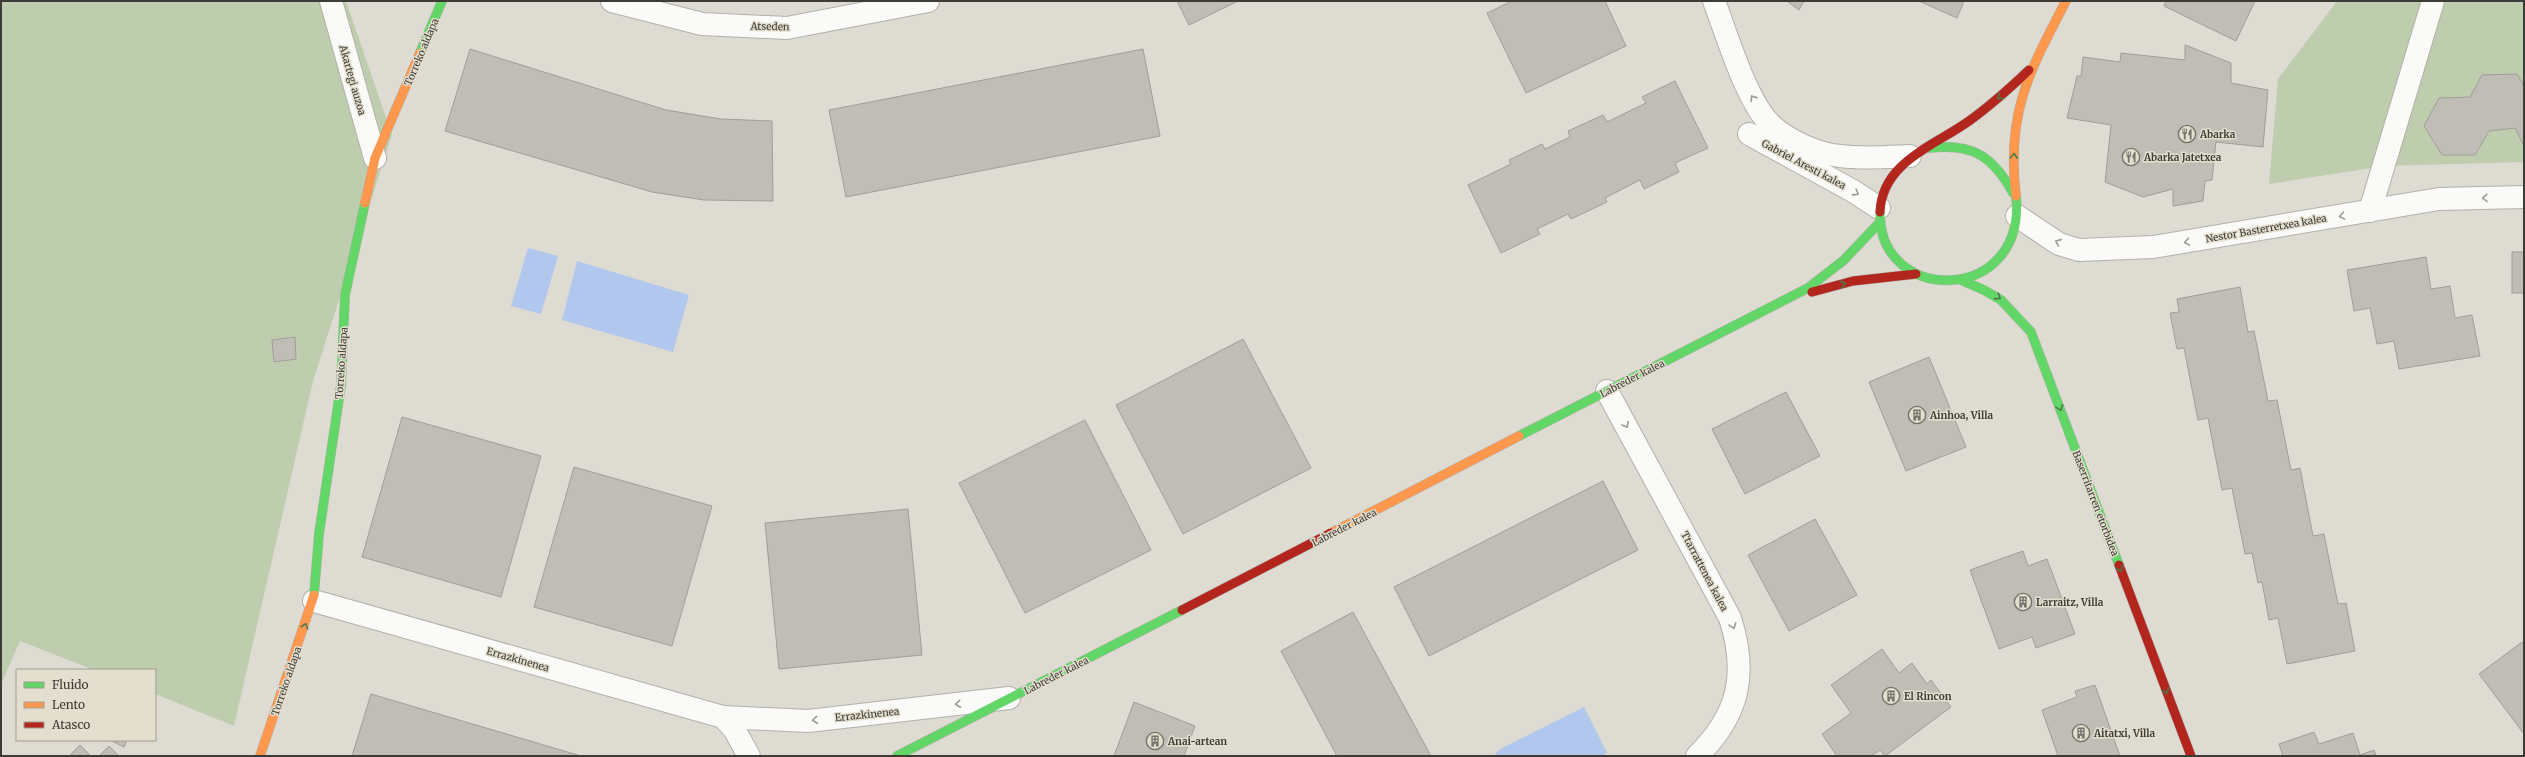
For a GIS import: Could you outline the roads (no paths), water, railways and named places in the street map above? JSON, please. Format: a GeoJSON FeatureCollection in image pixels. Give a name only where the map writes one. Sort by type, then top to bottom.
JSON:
{"type":"FeatureCollection","features":[{"type":"Feature","properties":{"kind":"street","name":"Akartegi auzoa"},"geometry":{"type":"LineString","coordinates":[[331,1],[375,158]]}},
{"type":"Feature","properties":{"kind":"street","name":"Torreko aldapa"},"geometry":{"type":"LineString","coordinates":[[260,756],[314,600],[319,534],[341,385],[345,295],[375,158],[442,1]]}},
{"type":"Feature","properties":{"kind":"street","name":"Atseden"},"geometry":{"type":"LineString","coordinates":[[612,1],[702,24],[787,28],[928,1]]}},
{"type":"Feature","properties":{"kind":"street","name":"Gabriel Aresti kalea"},"geometry":{"type":"LineString","coordinates":[[1714,1],[1750,93],[1769,123],[1789,138],[1813,149],[1838,156],[1865,158],[1919,152]]}},
{"type":"Feature","properties":{"kind":"street","name":"Baserritarren etorbidea"},"geometry":{"type":"LineString","coordinates":[[2028,70],[1982,112],[1896,168],[1888,181],[1879,215],[1884,238],[1891,253],[1902,265],[1916,274],[1947,282],[1963,281],[1978,275],[1994,265],[2006,251],[2014,234],[2017,216],[2014,195],[2016,130],[2028,70],[2066,1]]}},
{"type":"Feature","properties":{"kind":"street"},"geometry":{"type":"LineString","coordinates":[[2370,211],[2434,1]]}},
{"type":"Feature","properties":{"kind":"street","name":"Gabriel Aresti kalea"},"geometry":{"type":"LineString","coordinates":[[1769,123],[1748,134],[1853,191],[1879,215]]}},
{"type":"Feature","properties":{"kind":"street","name":"Baserritarren etorbidea"},"geometry":{"type":"LineString","coordinates":[[1919,152],[1948,144],[1970,148],[1989,159],[2005,175],[2014,195]]}},
{"type":"Feature","properties":{"kind":"street","name":"Nestor Basterretxea kalea"},"geometry":{"type":"LineString","coordinates":[[2017,216],[2060,244],[2079,250],[2153,248],[2439,199],[2524,197]]}},
{"type":"Feature","properties":{"kind":"street","name":"Labreder kalea"},"geometry":{"type":"LineString","coordinates":[[897,756],[1607,391],[1792,298],[1841,264],[1879,215]]}},
{"type":"Feature","properties":{"kind":"street","name":"Labreder kalea"},"geometry":{"type":"LineString","coordinates":[[1792,298],[1854,281],[1916,274]]}},
{"type":"Feature","properties":{"kind":"street","name":"Baserritarren etorbidea"},"geometry":{"type":"LineString","coordinates":[[1963,281],[1984,288],[2002,299],[2018,314],[2031,332],[2191,756]]}},
{"type":"Feature","properties":{"kind":"street","name":"Ttarrattenea kalea"},"geometry":{"type":"LineString","coordinates":[[1607,391],[1730,618],[1737,639],[1740,661],[1739,683],[1734,704],[1712,741],[1697,756]]}},
{"type":"Feature","properties":{"kind":"street","name":"Errazkinenea"},"geometry":{"type":"LineString","coordinates":[[314,600],[723,717],[808,721],[1011,698]]}},
{"type":"Feature","properties":{"kind":"street"},"geometry":{"type":"LineString","coordinates":[[723,717],[734,729],[750,756]]}},
{"type":"Feature","properties":{"kind":"water"},"geometry":{"type":"Polygon","coordinates":[[[528,248],[558,256],[541,314],[511,306],[528,248]]]}},
{"type":"Feature","properties":{"kind":"water"},"geometry":{"type":"Polygon","coordinates":[[[577,261],[689,295],[673,352],[562,320],[577,261]]]}},
{"type":"Feature","properties":{"kind":"water"},"geometry":{"type":"Polygon","coordinates":[[[1584,707],[1607,753],[1601,756],[1497,756],[1495,753],[1504,747],[1584,707]]]}},
{"type":"Feature","properties":{"kind":"place","name":"Abarka"},"geometry":{"type":"Point","coordinates":[2187,134]}},
{"type":"Feature","properties":{"kind":"place","name":"Abarka Jatetxea"},"geometry":{"type":"Point","coordinates":[2131,157]}},
{"type":"Feature","properties":{"kind":"place","name":"Ainhoa, Villa"},"geometry":{"type":"Point","coordinates":[1917,415]}},
{"type":"Feature","properties":{"kind":"place","name":"Larraitz, Villa"},"geometry":{"type":"Point","coordinates":[2023,602]}},
{"type":"Feature","properties":{"kind":"place","name":"El Rincon"},"geometry":{"type":"Point","coordinates":[1891,696]}},
{"type":"Feature","properties":{"kind":"place","name":"Aitatxi, Villa"},"geometry":{"type":"Point","coordinates":[2081,733]}},
{"type":"Feature","properties":{"kind":"place","name":"Anai-artean"},"geometry":{"type":"Point","coordinates":[1155,741]}}]}
